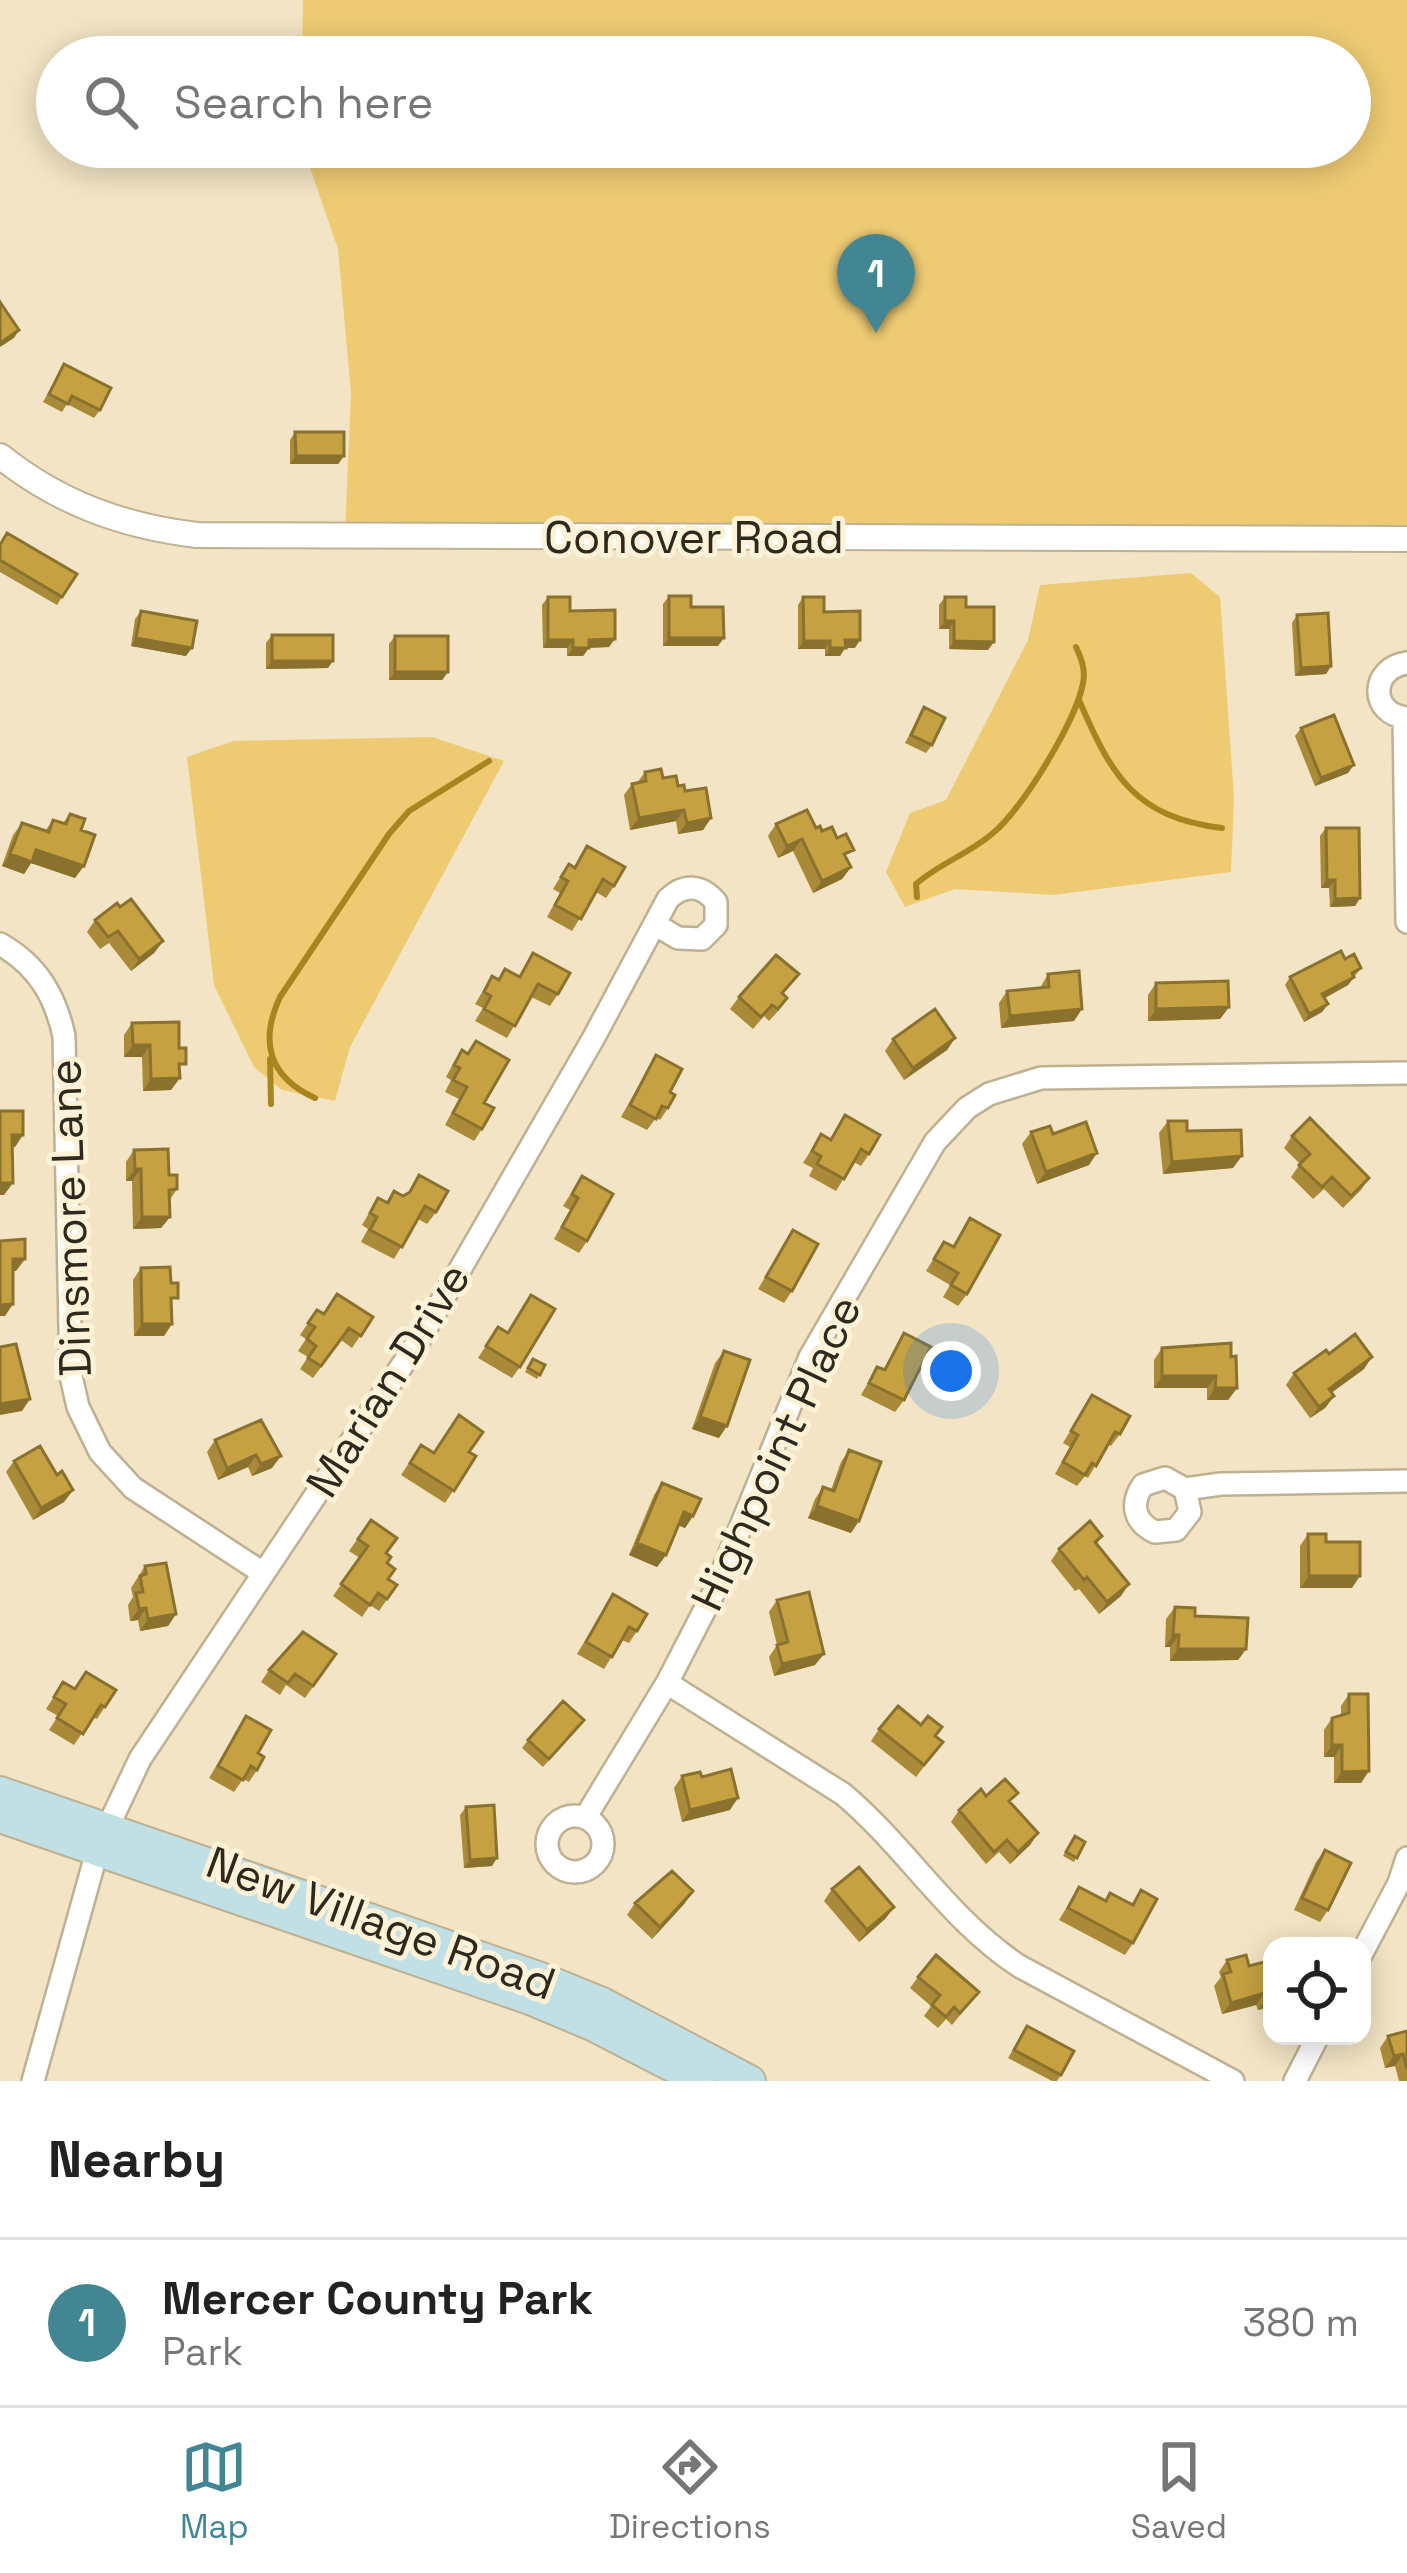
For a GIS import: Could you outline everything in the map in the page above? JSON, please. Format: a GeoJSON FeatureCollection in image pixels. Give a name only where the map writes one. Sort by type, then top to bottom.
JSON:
{"type":"FeatureCollection","features":[{"type":"Feature","properties":{"kind":"main road","name":"New Village Road"},"geometry":{"type":"LineString","coordinates":[[0,1792],[102,1837],[530,1999],[701,2081]]}},
{"type":"Feature","properties":{"kind":"main road","name":"New Village Road"},"geometry":{"type":"LineString","coordinates":[[0,1817],[102,1837],[538,1977],[602,2003],[750,2081]]}},
{"type":"Feature","properties":{"kind":"street","name":"Conover Road"},"geometry":{"type":"LineString","coordinates":[[0,456],[56,495],[86,509],[157,530],[197,535],[1407,539]]}},
{"type":"Feature","properties":{"kind":"street"},"geometry":{"type":"LineString","coordinates":[[1407,663],[1391,666],[1378,689],[1383,706],[1405,718],[1407,922]]}},
{"type":"Feature","properties":{"kind":"street","name":"Marian Drive"},"geometry":{"type":"LineString","coordinates":[[33,2081],[102,1837],[155,1734],[421,1337],[656,926]]}},
{"type":"Feature","properties":{"kind":"street","name":"Dinsmore Lane"},"geometry":{"type":"LineString","coordinates":[[0,944],[39,975],[52,994],[64,1036],[71,1376],[87,1430],[100,1453],[134,1488],[263,1573]]}},
{"type":"Feature","properties":{"kind":"street","name":"Highpoint Place"},"geometry":{"type":"LineString","coordinates":[[586,1818],[667,1683],[714,1592],[810,1358],[935,1142],[967,1108],[1013,1084],[1041,1078],[1407,1073]]}},
{"type":"Feature","properties":{"kind":"street"},"geometry":{"type":"LineString","coordinates":[[1185,1489],[1220,1484],[1407,1481]]}},
{"type":"Feature","properties":{"kind":"street"},"geometry":{"type":"LineString","coordinates":[[667,1683],[855,1804],[988,1946],[1233,2081]]}},
{"type":"Feature","properties":{"kind":"street"},"geometry":{"type":"LineString","coordinates":[[1370,1937],[1407,1858]]}},
{"type":"Feature","properties":{"kind":"street"},"geometry":{"type":"LineString","coordinates":[[1295,2081],[1313,2045]]}},
{"type":"Feature","properties":{"kind":"shaded area"},"geometry":{"type":"Polygon","coordinates":[[[303,0],[1407,0],[1407,531],[345,534],[351,393],[338,249],[310,168],[1371,168],[1371,36],[302,36],[303,0]]]}},
{"type":"Feature","properties":{"kind":"shaded area"},"geometry":{"type":"Polygon","coordinates":[[[1191,573],[1220,597],[1234,798],[1231,872],[1053,895],[955,889],[905,907],[886,872],[910,813],[946,800],[1028,640],[1040,585],[1191,573]]]}},
{"type":"Feature","properties":{"kind":"shaded area"},"geometry":{"type":"Polygon","coordinates":[[[432,737],[504,761],[350,1047],[335,1101],[282,1090],[254,1067],[214,985],[187,757],[233,741],[432,737]]]}},
{"type":"Feature","properties":{"kind":"building"},"geometry":{"type":"Polygon","coordinates":[[[0,302],[19,330],[0,343],[0,302]]]}},
{"type":"Feature","properties":{"kind":"building"},"geometry":{"type":"Polygon","coordinates":[[[64,364],[111,388],[100,410],[72,396],[68,404],[49,394],[64,364]]]}},
{"type":"Feature","properties":{"kind":"building"},"geometry":{"type":"Polygon","coordinates":[[[295,432],[344,432],[344,456],[296,456],[295,432]]]}},
{"type":"Feature","properties":{"kind":"building"},"geometry":{"type":"Polygon","coordinates":[[[7,533],[77,574],[62,597],[0,560],[0,545],[7,533]]]}},
{"type":"Feature","properties":{"kind":"building"},"geometry":{"type":"Polygon","coordinates":[[[669,596],[691,596],[691,607],[723,607],[724,638],[669,638],[669,596]]]}},
{"type":"Feature","properties":{"kind":"building"},"geometry":{"type":"Polygon","coordinates":[[[548,597],[570,597],[570,611],[615,610],[615,639],[589,640],[589,648],[573,648],[573,640],[548,640],[548,597]]]}},
{"type":"Feature","properties":{"kind":"building"},"geometry":{"type":"Polygon","coordinates":[[[803,597],[824,597],[824,612],[860,611],[860,640],[845,640],[846,648],[830,648],[830,641],[804,641],[803,597]]]}},
{"type":"Feature","properties":{"kind":"building"},"geometry":{"type":"Polygon","coordinates":[[[945,597],[966,597],[966,607],[994,607],[994,642],[954,641],[954,621],[945,621],[945,597]]]}},
{"type":"Feature","properties":{"kind":"building"},"geometry":{"type":"Polygon","coordinates":[[[141,611],[197,621],[192,648],[136,638],[141,611]]]}},
{"type":"Feature","properties":{"kind":"building"},"geometry":{"type":"Polygon","coordinates":[[[1328,613],[1331,666],[1301,668],[1297,615],[1328,613]]]}},
{"type":"Feature","properties":{"kind":"building"},"geometry":{"type":"Polygon","coordinates":[[[272,635],[333,635],[333,661],[272,661],[272,635]]]}},
{"type":"Feature","properties":{"kind":"building"},"geometry":{"type":"Polygon","coordinates":[[[395,636],[448,636],[448,672],[395,672],[395,636]]]}},
{"type":"Feature","properties":{"kind":"building"},"geometry":{"type":"Polygon","coordinates":[[[924,707],[945,718],[932,745],[911,735],[924,707]]]}},
{"type":"Feature","properties":{"kind":"building"},"geometry":{"type":"Polygon","coordinates":[[[1334,715],[1354,765],[1321,778],[1301,728],[1334,715]]]}},
{"type":"Feature","properties":{"kind":"building"},"geometry":{"type":"Polygon","coordinates":[[[661,769],[663,778],[676,776],[685,791],[706,788],[711,818],[687,823],[684,810],[639,818],[632,784],[646,781],[645,772],[661,769]]]}},
{"type":"Feature","properties":{"kind":"building"},"geometry":{"type":"Polygon","coordinates":[[[807,810],[816,828],[832,827],[837,838],[846,834],[854,850],[844,854],[851,867],[822,881],[802,839],[787,846],[776,824],[807,810]]]}},
{"type":"Feature","properties":{"kind":"building"},"geometry":{"type":"Polygon","coordinates":[[[70,814],[85,819],[81,830],[95,835],[84,866],[36,850],[32,862],[10,854],[22,823],[49,832],[53,820],[66,824],[70,814]]]}},
{"type":"Feature","properties":{"kind":"building"},"geometry":{"type":"Polygon","coordinates":[[[1326,828],[1359,828],[1360,898],[1335,899],[1335,880],[1327,880],[1326,828]]]}},
{"type":"Feature","properties":{"kind":"building"},"geometry":{"type":"Polygon","coordinates":[[[587,846],[625,867],[614,886],[603,879],[581,919],[555,905],[568,881],[561,877],[569,864],[575,868],[587,846]]]}},
{"type":"Feature","properties":{"kind":"building"},"geometry":{"type":"Polygon","coordinates":[[[131,899],[163,941],[139,959],[118,931],[108,937],[95,920],[131,899]]]}},
{"type":"Feature","properties":{"kind":"building"},"geometry":{"type":"Polygon","coordinates":[[[1341,951],[1345,959],[1354,954],[1361,968],[1352,973],[1354,977],[1322,994],[1328,1004],[1309,1014],[1290,977],[1341,951]]]}},
{"type":"Feature","properties":{"kind":"building"},"geometry":{"type":"Polygon","coordinates":[[[533,953],[570,973],[558,994],[538,984],[515,1026],[484,1009],[491,996],[484,992],[492,976],[499,980],[505,969],[520,977],[533,953]]]}},
{"type":"Feature","properties":{"kind":"building"},"geometry":{"type":"Polygon","coordinates":[[[776,955],[799,974],[782,993],[787,998],[778,1009],[772,1005],[761,1017],[739,997],[776,955]]]}},
{"type":"Feature","properties":{"kind":"building"},"geometry":{"type":"Polygon","coordinates":[[[1079,971],[1082,1009],[1010,1016],[1007,991],[1049,987],[1048,974],[1079,971]]]}},
{"type":"Feature","properties":{"kind":"building"},"geometry":{"type":"Polygon","coordinates":[[[1228,981],[1229,1007],[1156,1009],[1156,983],[1228,981]]]}},
{"type":"Feature","properties":{"kind":"building"},"geometry":{"type":"Polygon","coordinates":[[[935,1009],[955,1038],[913,1068],[893,1039],[935,1009]]]}},
{"type":"Feature","properties":{"kind":"building"},"geometry":{"type":"Polygon","coordinates":[[[179,1022],[179,1048],[186,1048],[186,1064],[179,1064],[180,1078],[151,1079],[150,1045],[133,1045],[132,1023],[179,1022]]]}},
{"type":"Feature","properties":{"kind":"building"},"geometry":{"type":"Polygon","coordinates":[[[476,1041],[509,1060],[484,1103],[494,1108],[482,1129],[453,1113],[467,1087],[453,1080],[460,1068],[454,1065],[462,1050],[468,1054],[476,1041]]]}},
{"type":"Feature","properties":{"kind":"building"},"geometry":{"type":"Polygon","coordinates":[[[656,1055],[682,1069],[670,1092],[675,1095],[656,1119],[630,1105],[656,1055]]]}},
{"type":"Feature","properties":{"kind":"building"},"geometry":{"type":"Polygon","coordinates":[[[0,1111],[23,1111],[23,1135],[12,1135],[13,1183],[0,1183],[0,1111]]]}},
{"type":"Feature","properties":{"kind":"building"},"geometry":{"type":"Polygon","coordinates":[[[845,1115],[880,1135],[869,1154],[861,1149],[844,1179],[817,1164],[821,1156],[812,1151],[821,1134],[831,1140],[845,1115]]]}},
{"type":"Feature","properties":{"kind":"building"},"geometry":{"type":"Polygon","coordinates":[[[1310,1118],[1369,1178],[1351,1196],[1332,1177],[1322,1187],[1299,1165],[1310,1154],[1292,1136],[1310,1118]]]}},
{"type":"Feature","properties":{"kind":"building"},"geometry":{"type":"Polygon","coordinates":[[[1168,1121],[1187,1121],[1187,1131],[1241,1130],[1242,1156],[1172,1162],[1168,1121]]]}},
{"type":"Feature","properties":{"kind":"building"},"geometry":{"type":"Polygon","coordinates":[[[1086,1122],[1097,1153],[1046,1172],[1031,1132],[1050,1126],[1053,1134],[1086,1122]]]}},
{"type":"Feature","properties":{"kind":"building"},"geometry":{"type":"Polygon","coordinates":[[[168,1149],[169,1175],[177,1175],[177,1189],[169,1190],[170,1217],[142,1217],[141,1169],[135,1169],[134,1150],[168,1149]]]}},
{"type":"Feature","properties":{"kind":"building"},"geometry":{"type":"Polygon","coordinates":[[[419,1175],[448,1191],[436,1212],[425,1206],[402,1247],[370,1230],[377,1217],[370,1213],[378,1198],[388,1203],[394,1191],[403,1196],[410,1192],[419,1175]]]}},
{"type":"Feature","properties":{"kind":"building"},"geometry":{"type":"Polygon","coordinates":[[[582,1176],[613,1194],[587,1241],[562,1227],[578,1198],[572,1194],[582,1176]]]}},
{"type":"Feature","properties":{"kind":"building"},"geometry":{"type":"Polygon","coordinates":[[[970,1218],[1000,1235],[967,1294],[951,1285],[958,1273],[934,1259],[944,1242],[954,1247],[970,1218]]]}},
{"type":"Feature","properties":{"kind":"building"},"geometry":{"type":"Polygon","coordinates":[[[793,1230],[818,1244],[792,1291],[766,1277],[793,1230]]]}},
{"type":"Feature","properties":{"kind":"building"},"geometry":{"type":"Polygon","coordinates":[[[25,1239],[25,1259],[13,1259],[13,1304],[0,1305],[0,1241],[25,1239]]]}},
{"type":"Feature","properties":{"kind":"building"},"geometry":{"type":"Polygon","coordinates":[[[170,1267],[171,1283],[178,1283],[178,1298],[171,1298],[172,1324],[142,1324],[141,1268],[170,1267]]]}},
{"type":"Feature","properties":{"kind":"building"},"geometry":{"type":"Polygon","coordinates":[[[337,1294],[373,1317],[361,1336],[349,1328],[321,1366],[308,1358],[316,1346],[307,1339],[315,1327],[308,1323],[317,1310],[324,1314],[337,1294]]]}},
{"type":"Feature","properties":{"kind":"building"},"geometry":{"type":"Polygon","coordinates":[[[531,1295],[555,1309],[520,1367],[486,1346],[498,1327],[508,1333],[531,1295]]]}},
{"type":"Feature","properties":{"kind":"building"},"geometry":{"type":"Polygon","coordinates":[[[904,1333],[931,1347],[904,1400],[869,1383],[877,1367],[885,1370],[904,1333]]]}},
{"type":"Feature","properties":{"kind":"building"},"geometry":{"type":"Polygon","coordinates":[[[1355,1334],[1372,1357],[1329,1389],[1334,1396],[1319,1407],[1294,1373],[1355,1334]]]}},
{"type":"Feature","properties":{"kind":"building"},"geometry":{"type":"Polygon","coordinates":[[[1231,1343],[1237,1388],[1215,1388],[1216,1376],[1162,1376],[1162,1348],[1231,1343]]]}},
{"type":"Feature","properties":{"kind":"building"},"geometry":{"type":"Polygon","coordinates":[[[16,1344],[30,1399],[0,1404],[0,1347],[16,1344]]]}},
{"type":"Feature","properties":{"kind":"building"},"geometry":{"type":"Polygon","coordinates":[[[724,1351],[750,1360],[727,1426],[700,1417],[724,1351]]]}},
{"type":"Feature","properties":{"kind":"building"},"geometry":{"type":"Polygon","coordinates":[[[533,1359],[545,1365],[540,1375],[528,1368],[533,1359]]]}},
{"type":"Feature","properties":{"kind":"building"},"geometry":{"type":"Polygon","coordinates":[[[1092,1395],[1130,1416],[1085,1475],[1063,1462],[1078,1435],[1071,1431],[1092,1395]]]}},
{"type":"Feature","properties":{"kind":"building"},"geometry":{"type":"Polygon","coordinates":[[[459,1415],[483,1432],[469,1452],[476,1456],[454,1491],[410,1463],[421,1445],[434,1453],[459,1415]]]}},
{"type":"Feature","properties":{"kind":"building"},"geometry":{"type":"Polygon","coordinates":[[[261,1420],[281,1456],[261,1464],[256,1455],[227,1468],[215,1440],[261,1420]]]}},
{"type":"Feature","properties":{"kind":"building"},"geometry":{"type":"Polygon","coordinates":[[[40,1446],[57,1475],[62,1471],[73,1490],[41,1508],[14,1461],[40,1446]]]}},
{"type":"Feature","properties":{"kind":"building"},"geometry":{"type":"Polygon","coordinates":[[[849,1450],[881,1462],[859,1521],[817,1506],[823,1487],[834,1491],[849,1450]]]}},
{"type":"Feature","properties":{"kind":"building"},"geometry":{"type":"Polygon","coordinates":[[[662,1483],[701,1499],[693,1516],[684,1512],[666,1555],[637,1543],[662,1483]]]}},
{"type":"Feature","properties":{"kind":"building"},"geometry":{"type":"Polygon","coordinates":[[[371,1520],[397,1538],[386,1553],[391,1557],[387,1563],[395,1569],[388,1579],[397,1585],[387,1599],[378,1593],[370,1605],[341,1584],[368,1546],[358,1539],[371,1520]]]}},
{"type":"Feature","properties":{"kind":"building"},"geometry":{"type":"Polygon","coordinates":[[[1090,1521],[1102,1536],[1095,1542],[1129,1584],[1107,1602],[1059,1549],[1090,1521]]]}},
{"type":"Feature","properties":{"kind":"building"},"geometry":{"type":"Polygon","coordinates":[[[1308,1534],[1326,1534],[1326,1542],[1360,1542],[1360,1576],[1309,1576],[1308,1534]]]}},
{"type":"Feature","properties":{"kind":"building"},"geometry":{"type":"Polygon","coordinates":[[[166,1563],[176,1614],[148,1619],[146,1608],[139,1609],[136,1593],[143,1592],[140,1576],[146,1574],[145,1566],[166,1563]]]}},
{"type":"Feature","properties":{"kind":"building"},"geometry":{"type":"Polygon","coordinates":[[[809,1592],[824,1654],[782,1664],[777,1645],[788,1642],[777,1600],[809,1592]]]}},
{"type":"Feature","properties":{"kind":"building"},"geometry":{"type":"Polygon","coordinates":[[[613,1594],[647,1614],[637,1631],[629,1627],[612,1657],[586,1642],[613,1594]]]}},
{"type":"Feature","properties":{"kind":"building"},"geometry":{"type":"Polygon","coordinates":[[[1175,1607],[1195,1608],[1195,1616],[1248,1618],[1246,1649],[1178,1649],[1179,1635],[1173,1635],[1175,1607]]]}},
{"type":"Feature","properties":{"kind":"building"},"geometry":{"type":"Polygon","coordinates":[[[303,1632],[336,1654],[313,1686],[295,1674],[288,1683],[269,1670],[303,1632]]]}},
{"type":"Feature","properties":{"kind":"building"},"geometry":{"type":"Polygon","coordinates":[[[86,1672],[116,1690],[83,1734],[57,1718],[66,1704],[54,1697],[63,1682],[75,1689],[86,1672]]]}},
{"type":"Feature","properties":{"kind":"building"},"geometry":{"type":"Polygon","coordinates":[[[1349,1694],[1368,1694],[1369,1771],[1342,1772],[1342,1745],[1332,1745],[1332,1718],[1349,1713],[1349,1694]]]}},
{"type":"Feature","properties":{"kind":"building"},"geometry":{"type":"Polygon","coordinates":[[[563,1701],[584,1720],[549,1759],[528,1740],[563,1701]]]}},
{"type":"Feature","properties":{"kind":"building"},"geometry":{"type":"Polygon","coordinates":[[[898,1706],[921,1725],[928,1716],[942,1727],[935,1736],[943,1742],[924,1765],[879,1729],[898,1706]]]}},
{"type":"Feature","properties":{"kind":"building"},"geometry":{"type":"Polygon","coordinates":[[[246,1716],[271,1730],[258,1753],[264,1757],[257,1770],[251,1766],[243,1780],[218,1766],[246,1716]]]}},
{"type":"Feature","properties":{"kind":"building"},"geometry":{"type":"Polygon","coordinates":[[[731,1769],[738,1798],[690,1810],[682,1776],[700,1772],[702,1777],[731,1769]]]}},
{"type":"Feature","properties":{"kind":"building"},"geometry":{"type":"Polygon","coordinates":[[[1005,1779],[1018,1793],[1009,1801],[1038,1833],[1018,1852],[1007,1840],[994,1852],[959,1810],[981,1789],[986,1796],[1005,1779]]]}},
{"type":"Feature","properties":{"kind":"building"},"geometry":{"type":"Polygon","coordinates":[[[494,1805],[497,1858],[470,1860],[466,1807],[494,1805]]]}},
{"type":"Feature","properties":{"kind":"building"},"geometry":{"type":"Polygon","coordinates":[[[1075,1836],[1085,1842],[1077,1858],[1066,1852],[1075,1836]]]}},
{"type":"Feature","properties":{"kind":"building"},"geometry":{"type":"Polygon","coordinates":[[[1325,1850],[1351,1863],[1328,1910],[1302,1898],[1325,1850]]]}},
{"type":"Feature","properties":{"kind":"building"},"geometry":{"type":"Polygon","coordinates":[[[859,1867],[894,1907],[867,1930],[832,1889],[859,1867]]]}},
{"type":"Feature","properties":{"kind":"building"},"geometry":{"type":"Polygon","coordinates":[[[672,1871],[693,1891],[660,1927],[635,1903],[672,1871]]]}},
{"type":"Feature","properties":{"kind":"building"},"geometry":{"type":"Polygon","coordinates":[[[1079,1887],[1106,1901],[1110,1893],[1133,1905],[1141,1890],[1157,1899],[1133,1943],[1068,1908],[1079,1887]]]}},
{"type":"Feature","properties":{"kind":"building"},"geometry":{"type":"Polygon","coordinates":[[[936,1955],[979,1992],[960,2013],[954,2007],[946,2017],[932,2005],[940,1995],[918,1977],[936,1955]]]}},
{"type":"Feature","properties":{"kind":"building"},"geometry":{"type":"Polygon","coordinates":[[[1246,1955],[1249,1966],[1263,1962],[1263,1993],[1231,2003],[1223,1974],[1231,1972],[1227,1960],[1246,1955]]]}},
{"type":"Feature","properties":{"kind":"building"},"geometry":{"type":"Polygon","coordinates":[[[1027,2026],[1074,2051],[1061,2075],[1014,2050],[1027,2026]]]}},
{"type":"Feature","properties":{"kind":"building"},"geometry":{"type":"Polygon","coordinates":[[[1407,2031],[1407,2069],[1403,2054],[1394,2056],[1388,2036],[1407,2031]]]}},
{"type":"Feature","properties":{"kind":"waterway"},"geometry":{"type":"LineString","coordinates":[[917,897],[916,884],[993,833],[1033,785],[1079,699],[1084,673],[1076,647]]}},
{"type":"Feature","properties":{"kind":"waterway"},"geometry":{"type":"LineString","coordinates":[[1079,700],[1103,751],[1130,789],[1168,814],[1222,828]]}},
{"type":"Feature","properties":{"kind":"waterway"},"geometry":{"type":"LineString","coordinates":[[315,1098],[287,1080],[272,1056],[270,1029],[280,997],[409,811],[489,761]]}},
{"type":"Feature","properties":{"kind":"waterway"},"geometry":{"type":"LineString","coordinates":[[270,1059],[271,1104]]}},
{"type":"Feature","properties":{"kind":"place","name":"Mercer County Park"},"geometry":{"type":"Point","coordinates":[876,333]}}]}
